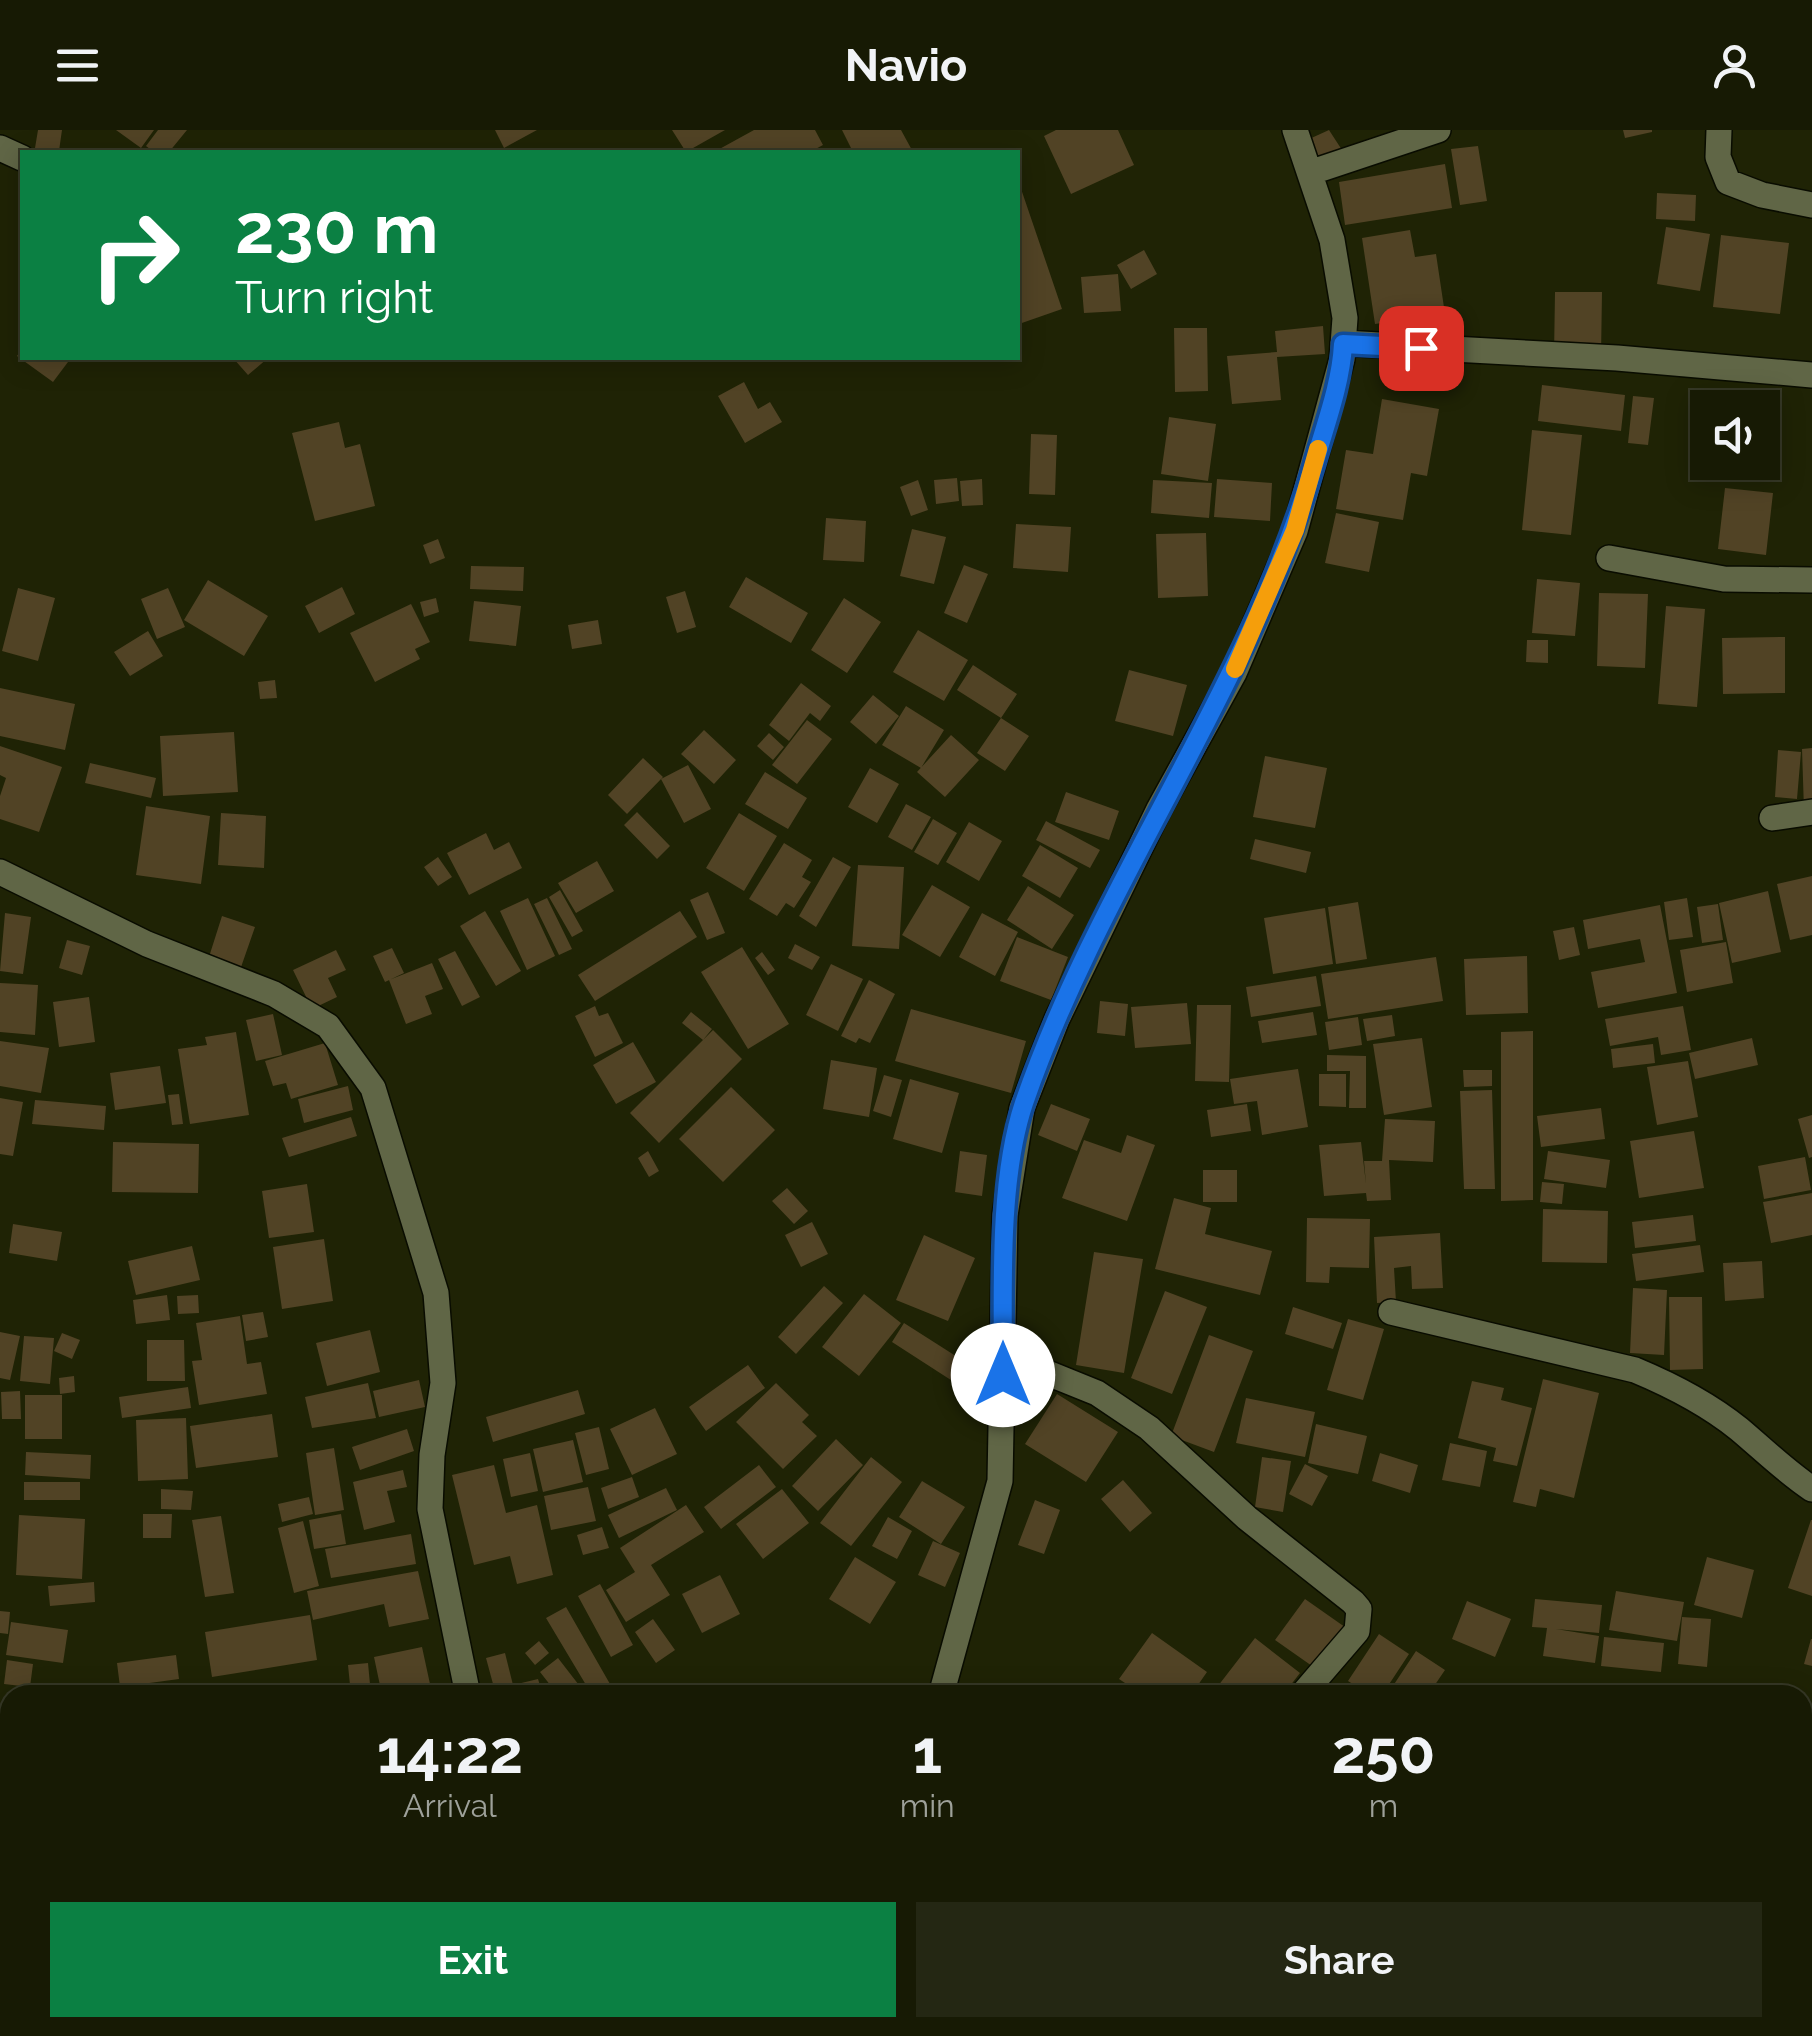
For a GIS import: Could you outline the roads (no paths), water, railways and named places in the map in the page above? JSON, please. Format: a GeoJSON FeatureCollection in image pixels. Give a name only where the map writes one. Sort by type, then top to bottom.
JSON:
{"type":"FeatureCollection","features":[{"type":"Feature","properties":{"kind":"street"},"geometry":{"type":"LineString","coordinates":[[943,1685],[1000,1482],[1005,1215],[1022,1108],[1057,1019],[1159,810],[1234,673],[1295,530],[1334,392],[1345,318],[1332,240],[1295,130]]}},
{"type":"Feature","properties":{"kind":"street"},"geometry":{"type":"LineString","coordinates":[[1312,172],[1438,130]]}},
{"type":"Feature","properties":{"kind":"street"},"geometry":{"type":"LineString","coordinates":[[1719,130],[1718,157],[1728,182],[1812,205]]}},
{"type":"Feature","properties":{"kind":"street"},"geometry":{"type":"LineString","coordinates":[[1343,344],[1617,358],[1812,375]]}},
{"type":"Feature","properties":{"kind":"street"},"geometry":{"type":"LineString","coordinates":[[1609,558],[1724,579],[1812,580]]}},
{"type":"Feature","properties":{"kind":"street"},"geometry":{"type":"LineString","coordinates":[[1772,818],[1812,812]]}},
{"type":"Feature","properties":{"kind":"street"},"geometry":{"type":"LineString","coordinates":[[0,872],[146,944],[274,994],[328,1026],[373,1088],[436,1294],[444,1383],[432,1455],[430,1509],[466,1685]]}},
{"type":"Feature","properties":{"kind":"street"},"geometry":{"type":"LineString","coordinates":[[1392,1312],[1636,1370],[1670,1385],[1737,1428],[1777,1466],[1812,1490]]}},
{"type":"Feature","properties":{"kind":"street"},"geometry":{"type":"LineString","coordinates":[[1003,1355],[1097,1393],[1149,1428],[1248,1518],[1353,1602],[1359,1609],[1357,1631],[1311,1685]]}}]}
